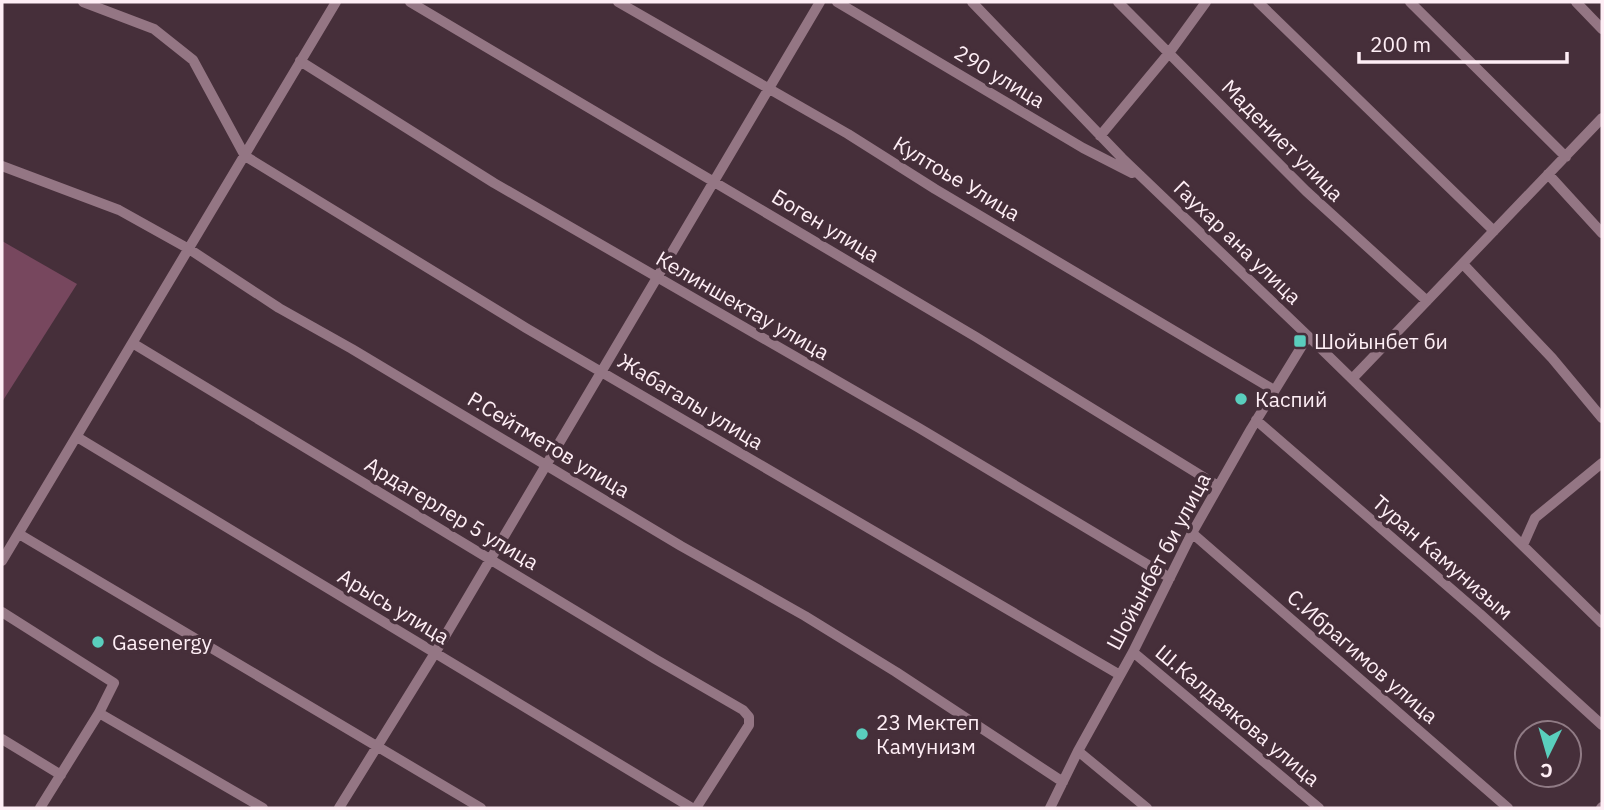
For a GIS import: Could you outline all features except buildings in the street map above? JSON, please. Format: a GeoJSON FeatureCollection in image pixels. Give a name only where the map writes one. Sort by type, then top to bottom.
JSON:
{"type":"FeatureCollection","features":[{"type":"Feature","properties":{"kind":"street"},"geometry":{"type":"LineString","coordinates":[[83,2],[154,29],[193,60],[245,156]]}},
{"type":"Feature","properties":{"kind":"street"},"geometry":{"type":"LineString","coordinates":[[2,561],[336,2]]}},
{"type":"Feature","properties":{"kind":"street","name":"Боген улица"},"geometry":{"type":"LineString","coordinates":[[411,2],[999,352],[1218,486]]}},
{"type":"Feature","properties":{"kind":"street","name":"Култоье Улица"},"geometry":{"type":"LineString","coordinates":[[618,2],[848,134],[935,190],[1274,390]]}},
{"type":"Feature","properties":{"kind":"street"},"geometry":{"type":"LineString","coordinates":[[339,808],[435,653],[820,2]]}},
{"type":"Feature","properties":{"kind":"street","name":"290 улица"},"geometry":{"type":"LineString","coordinates":[[837,2],[1083,148],[1144,179]]}},
{"type":"Feature","properties":{"kind":"street","name":"Гаухар ана улица"},"geometry":{"type":"LineString","coordinates":[[972,2],[1100,136],[1602,623]]}},
{"type":"Feature","properties":{"kind":"street","name":"Мадениет улица"},"geometry":{"type":"LineString","coordinates":[[1118,2],[1306,191],[1427,301]]}},
{"type":"Feature","properties":{"kind":"street"},"geometry":{"type":"LineString","coordinates":[[1100,136],[1169,53],[1206,2]]}},
{"type":"Feature","properties":{"kind":"street"},"geometry":{"type":"LineString","coordinates":[[1258,2],[1494,231]]}},
{"type":"Feature","properties":{"kind":"street"},"geometry":{"type":"LineString","coordinates":[[1410,2],[1566,156]]}},
{"type":"Feature","properties":{"kind":"street"},"geometry":{"type":"LineString","coordinates":[[1576,2],[1602,29]]}},
{"type":"Feature","properties":{"kind":"street","name":"Келиншектау улица"},"geometry":{"type":"LineString","coordinates":[[300,61],[494,183],[907,421],[1170,578]]}},
{"type":"Feature","properties":{"kind":"street"},"geometry":{"type":"LineString","coordinates":[[1352,379],[1602,118]]}},
{"type":"Feature","properties":{"kind":"street","name":"Жабагалы улица"},"geometry":{"type":"LineString","coordinates":[[245,156],[514,321],[1120,675]]}},
{"type":"Feature","properties":{"kind":"street","name":"Р.Сейтметов улица"},"geometry":{"type":"LineString","coordinates":[[2,166],[119,210],[189,249],[279,308],[805,616],[896,672],[1063,782]]}},
{"type":"Feature","properties":{"kind":"street"},"geometry":{"type":"LineString","coordinates":[[1548,174],[1602,233]]}},
{"type":"Feature","properties":{"kind":"street"},"geometry":{"type":"LineString","coordinates":[[1463,264],[1552,358],[1602,418]]}},
{"type":"Feature","properties":{"kind":"street","name":"Шойынбет би улица"},"geometry":{"type":"LineString","coordinates":[[1050,808],[1133,652],[1192,533],[1256,419],[1308,336]]}},
{"type":"Feature","properties":{"kind":"street","name":"Ардагерлер 5 улица"},"geometry":{"type":"LineString","coordinates":[[134,344],[743,710],[749,725],[694,808]]}},
{"type":"Feature","properties":{"kind":"street","name":"Туран Камунизым"},"geometry":{"type":"LineString","coordinates":[[1256,419],[1480,614],[1602,725]]}},
{"type":"Feature","properties":{"kind":"street","name":"Арысь улица"},"geometry":{"type":"LineString","coordinates":[[77,437],[694,808]]}},
{"type":"Feature","properties":{"kind":"street"},"geometry":{"type":"LineString","coordinates":[[1523,545],[1535,518],[1602,463]]}},
{"type":"Feature","properties":{"kind":"street","name":"С.Ибрагимов улица"},"geometry":{"type":"LineString","coordinates":[[1192,533],[1508,808]]}},
{"type":"Feature","properties":{"kind":"street"},"geometry":{"type":"LineString","coordinates":[[19,534],[481,808]]}},
{"type":"Feature","properties":{"kind":"street"},"geometry":{"type":"LineString","coordinates":[[2,612],[114,683],[44,807]]}},
{"type":"Feature","properties":{"kind":"street","name":"Ш.Калдаякова улица"},"geometry":{"type":"LineString","coordinates":[[1133,652],[1319,808]]}},
{"type":"Feature","properties":{"kind":"street"},"geometry":{"type":"LineString","coordinates":[[99,713],[264,808]]}},
{"type":"Feature","properties":{"kind":"street"},"geometry":{"type":"LineString","coordinates":[[2,739],[61,775]]}},
{"type":"Feature","properties":{"kind":"street"},"geometry":{"type":"LineString","coordinates":[[1078,751],[1147,808]]}},
{"type":"Feature","properties":{"kind":"shaded area"},"geometry":{"type":"Polygon","coordinates":[[[2,241],[77,284],[2,402],[2,241]]]}},
{"type":"Feature","properties":{"kind":"place","name":"Шойынбет би"},"geometry":{"type":"Point","coordinates":[1300,341]}},
{"type":"Feature","properties":{"kind":"place","name":"Каспий"},"geometry":{"type":"Point","coordinates":[1241,399]}},
{"type":"Feature","properties":{"kind":"place","name":"Gasenergy"},"geometry":{"type":"Point","coordinates":[98,642]}},
{"type":"Feature","properties":{"kind":"place","name":"23 Мектеп Камунизм"},"geometry":{"type":"Point","coordinates":[862,734]}}]}
